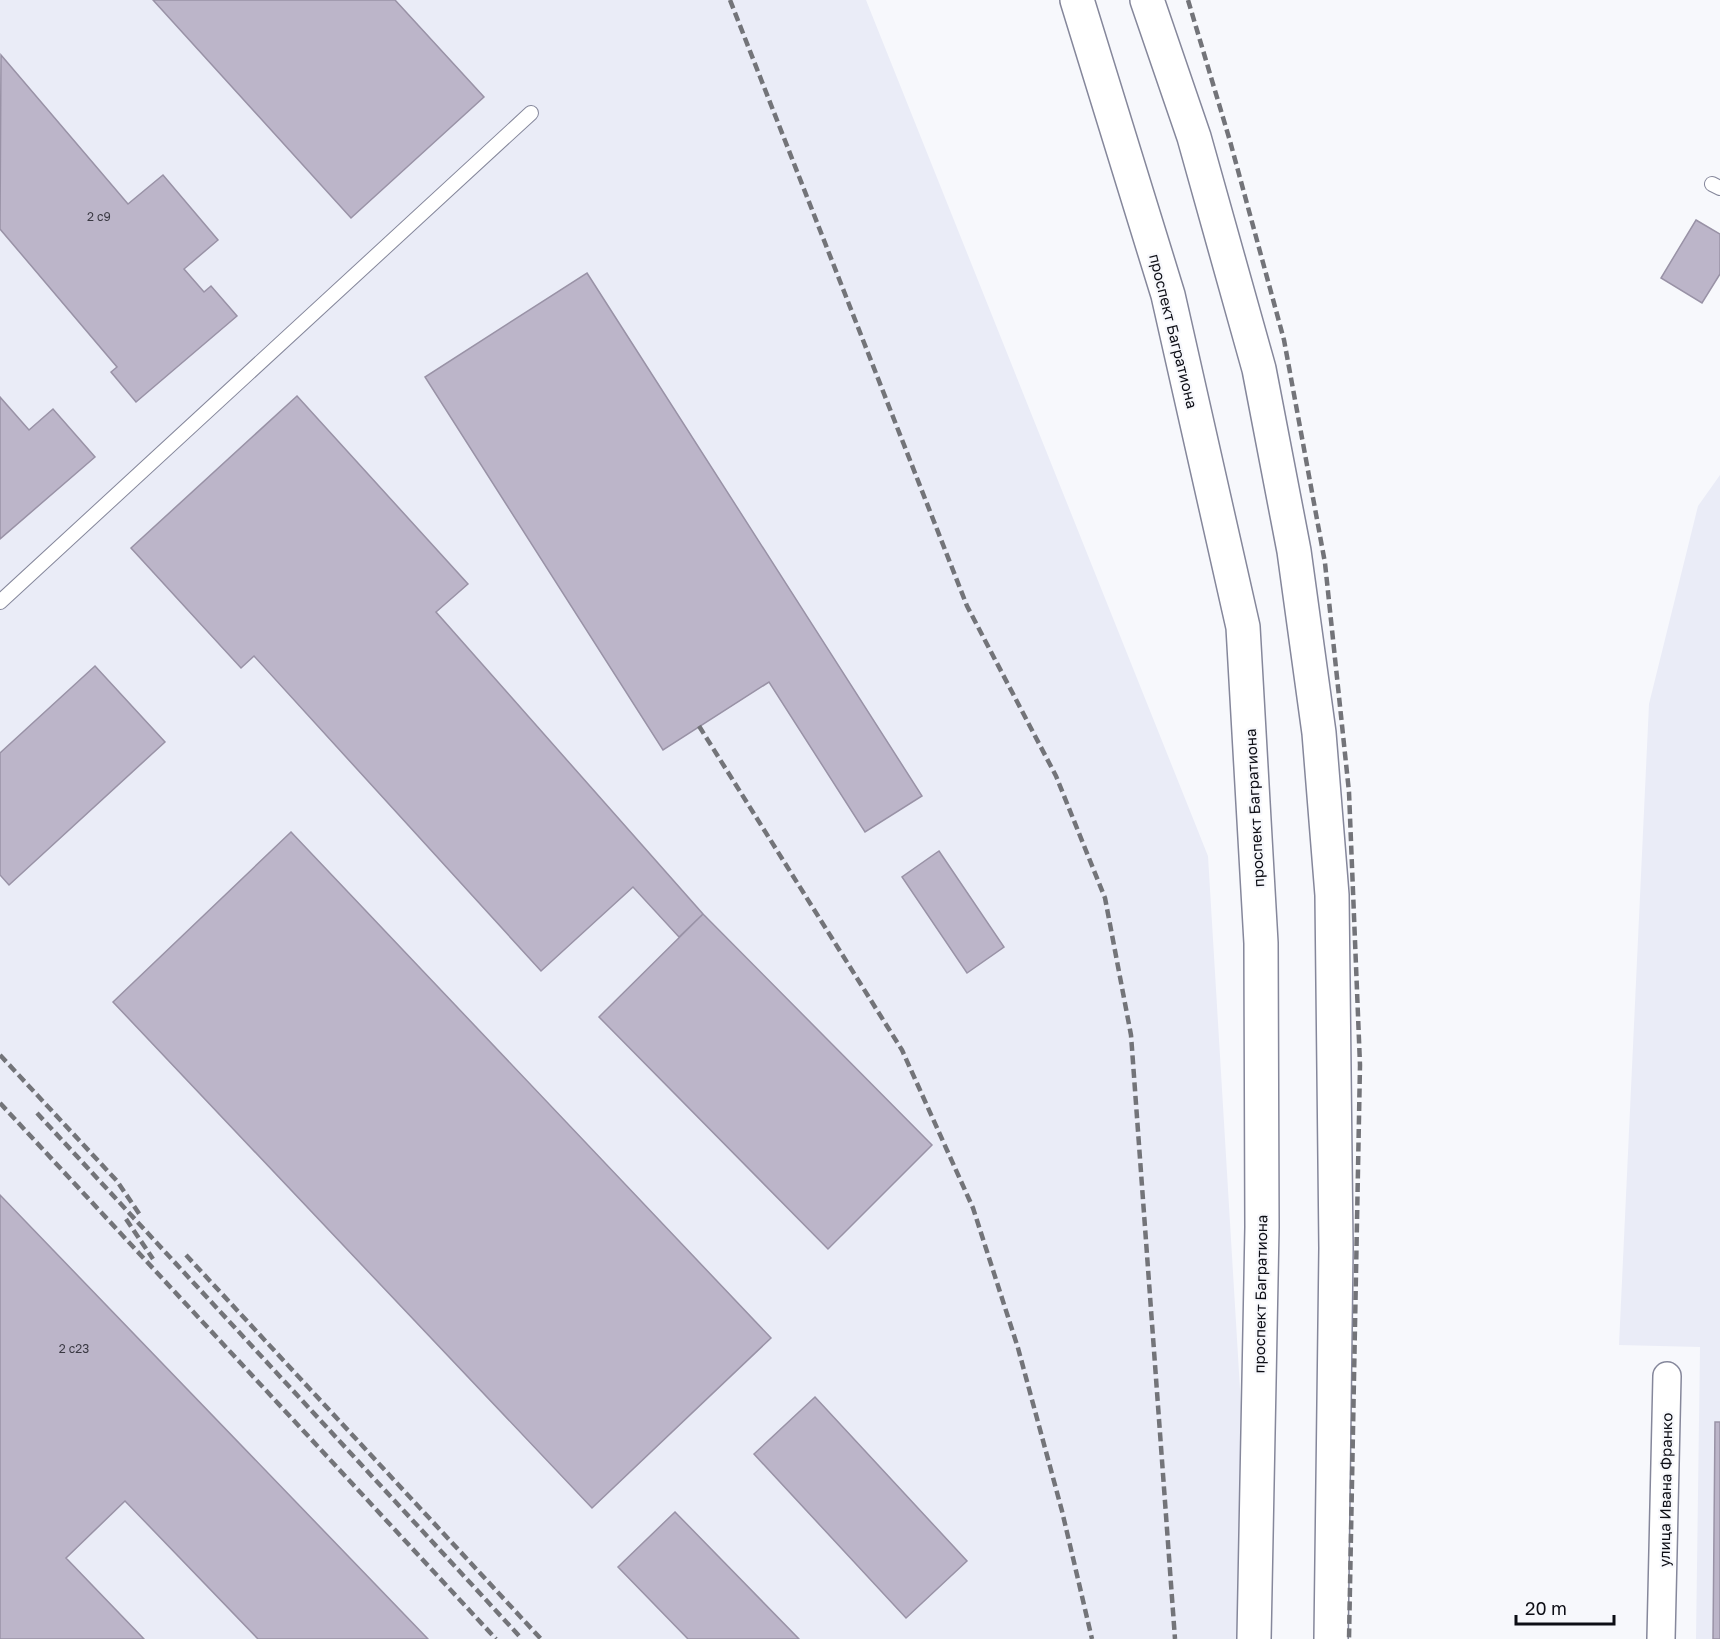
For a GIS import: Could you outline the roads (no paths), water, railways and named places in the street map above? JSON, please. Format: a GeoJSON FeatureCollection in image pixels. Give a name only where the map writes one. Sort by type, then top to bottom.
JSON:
{"type":"FeatureCollection","features":[{"type":"Feature","properties":{"kind":"main road","name":"проспект Багратиона"},"geometry":{"type":"LineString","coordinates":[[1077,0],[1168,295],[1243,627],[1261,943],[1262,1227],[1254,1639]]}},
{"type":"Feature","properties":{"kind":"main road"},"geometry":{"type":"LineString","coordinates":[[1147,0],[1194,137],[1258,369],[1294,551],[1319,733],[1332,895],[1335,1248],[1331,1639]]}},
{"type":"Feature","properties":{"kind":"street","name":"улица Ивана Франко"},"geometry":{"type":"LineString","coordinates":[[1661,1639],[1667,1376]]}},
{"type":"Feature","properties":{"kind":"lane"},"geometry":{"type":"LineString","coordinates":[[0,602],[531,113]]}},
{"type":"Feature","properties":{"kind":"railway"},"geometry":{"type":"LineString","coordinates":[[730,0],[967,606],[1056,776],[1105,898],[1131,1035],[1175,1639]]}},
{"type":"Feature","properties":{"kind":"railway"},"geometry":{"type":"LineString","coordinates":[[1188,0],[1230,141],[1284,340],[1325,563],[1349,792],[1360,1065],[1349,1639]]}},
{"type":"Feature","properties":{"kind":"railway"},"geometry":{"type":"LineString","coordinates":[[699,726],[902,1050],[973,1208],[1018,1348],[1062,1511],[1092,1639]]}},
{"type":"Feature","properties":{"kind":"railway"},"geometry":{"type":"LineString","coordinates":[[0,1055],[117,1181],[140,1215]]}},
{"type":"Feature","properties":{"kind":"railway"},"geometry":{"type":"LineString","coordinates":[[0,1103],[496,1639]]}},
{"type":"Feature","properties":{"kind":"railway"},"geometry":{"type":"LineString","coordinates":[[37,1113],[522,1639]]}},
{"type":"Feature","properties":{"kind":"railway"},"geometry":{"type":"LineString","coordinates":[[126,1219],[153,1259]]}},
{"type":"Feature","properties":{"kind":"railway"},"geometry":{"type":"LineString","coordinates":[[186,1255],[541,1639]]}}]}
